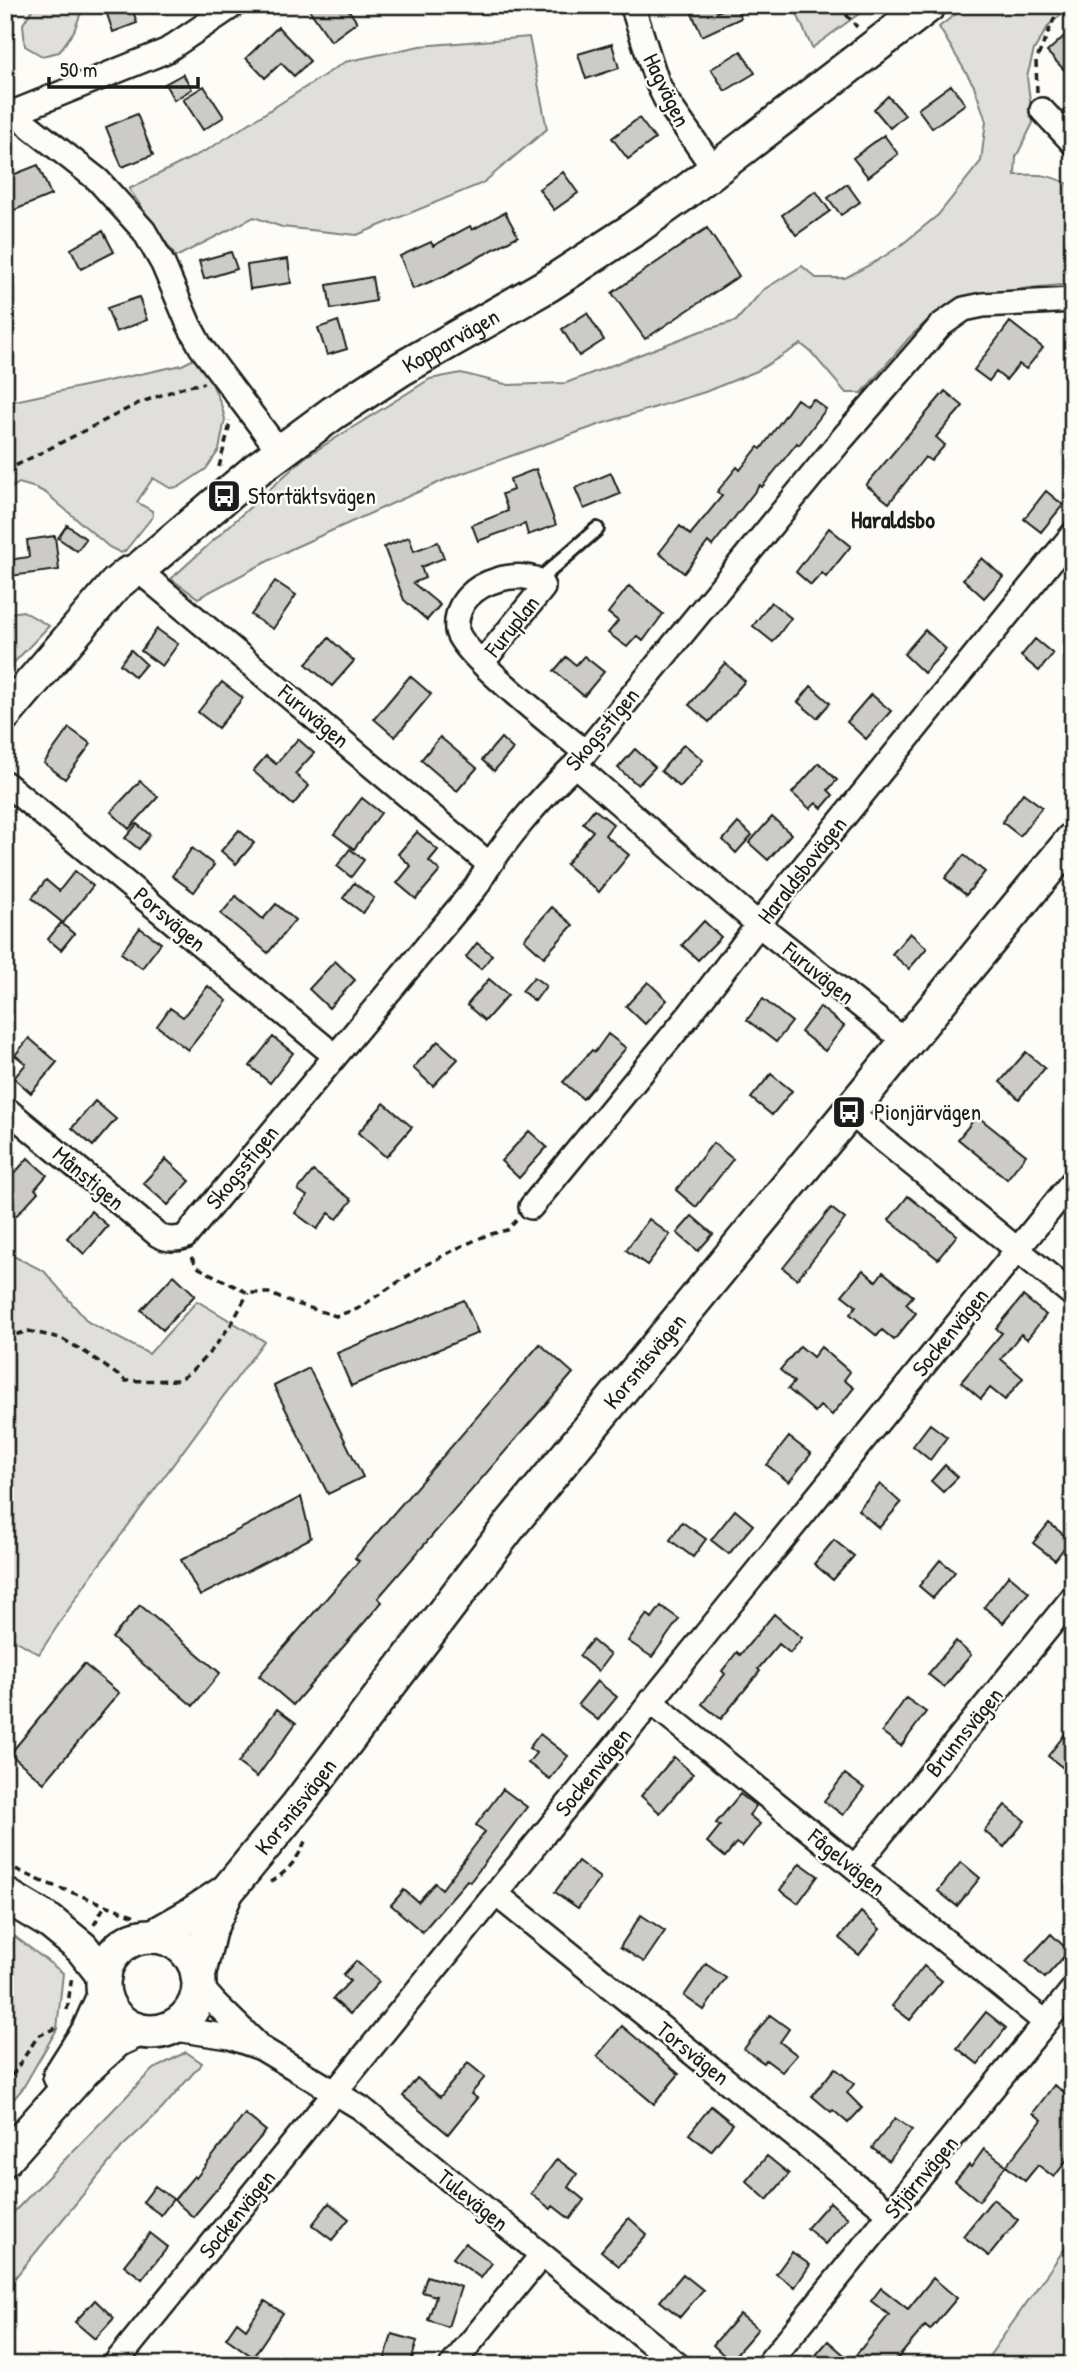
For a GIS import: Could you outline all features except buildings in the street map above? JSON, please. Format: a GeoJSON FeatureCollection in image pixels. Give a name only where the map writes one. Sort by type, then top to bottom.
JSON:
{"type":"FeatureCollection","features":[{"type":"Feature","properties":{"kind":"street"},"geometry":{"type":"LineString","coordinates":[[8,112],[166,51],[234,5]]}},
{"type":"Feature","properties":{"kind":"street","name":"Hagvägen"},"geometry":{"type":"LineString","coordinates":[[632,5],[657,82],[666,100],[714,169]]}},
{"type":"Feature","properties":{"kind":"street","name":"Kopparvägen"},"geometry":{"type":"LineString","coordinates":[[5,714],[116,584],[138,570],[256,470],[333,413],[401,369],[566,274],[634,229],[929,5]]}},
{"type":"Feature","properties":{"kind":"street"},"geometry":{"type":"LineString","coordinates":[[1042,110],[1073,143]]}},
{"type":"Feature","properties":{"kind":"street"},"geometry":{"type":"LineString","coordinates":[[8,112],[44,135],[98,180],[144,231],[163,264],[201,347],[280,452]]}},
{"type":"Feature","properties":{"kind":"street","name":"Skogsstigen"},"geometry":{"type":"LineString","coordinates":[[177,1239],[185,1237],[476,887],[489,864],[557,781],[580,758],[841,440],[941,325],[964,310],[983,305],[1073,300]]}},
{"type":"Feature","properties":{"kind":"street","name":"Haraldsbovägen"},"geometry":{"type":"LineString","coordinates":[[531,1206],[690,1014],[1073,534]]}},
{"type":"Feature","properties":{"kind":"street","name":"Furuvägen"},"geometry":{"type":"LineString","coordinates":[[138,570],[489,864]]}},
{"type":"Feature","properties":{"kind":"street","name":"Furuplan"},"geometry":{"type":"LineString","coordinates":[[482,663],[543,588],[539,580],[528,577],[498,580],[472,590],[460,604],[457,614],[458,637],[482,663],[580,758]]}},
{"type":"Feature","properties":{"kind":"street","name":"Furuvägen"},"geometry":{"type":"LineString","coordinates":[[580,758],[759,925],[906,1042]]}},
{"type":"Feature","properties":{"kind":"street","name":"Porsvägen"},"geometry":{"type":"LineString","coordinates":[[5,783],[334,1055]]}},
{"type":"Feature","properties":{"kind":"street","name":"Korsnäsvägen"},"geometry":{"type":"LineString","coordinates":[[198,1981],[209,1931],[227,1891],[298,1805],[504,1533],[1073,839]]}},
{"type":"Feature","properties":{"kind":"street","name":"Månstigen"},"geometry":{"type":"LineString","coordinates":[[5,1108],[158,1235],[177,1239]]}},
{"type":"Feature","properties":{"kind":"street"},"geometry":{"type":"LineString","coordinates":[[849,1112],[1073,1295]]}},
{"type":"Feature","properties":{"kind":"street","name":"Sockenvägen"},"geometry":{"type":"LineString","coordinates":[[114,2365],[1073,1181]]}},
{"type":"Feature","properties":{"kind":"street","name":"Brunnsvägen"},"geometry":{"type":"LineString","coordinates":[[855,1867],[1073,1597]]}},
{"type":"Feature","properties":{"kind":"street","name":"Fågelvägen"},"geometry":{"type":"LineString","coordinates":[[650,1701],[1045,2022]]}},
{"type":"Feature","properties":{"kind":"street","name":"Korsnäsvägen"},"geometry":{"type":"LineString","coordinates":[[143,1931],[189,1916],[227,1891]]}},
{"type":"Feature","properties":{"kind":"street","name":"Torsvägen"},"geometry":{"type":"LineString","coordinates":[[496,1894],[890,2213]]}},
{"type":"Feature","properties":{"kind":"street"},"geometry":{"type":"LineString","coordinates":[[5,1895],[50,1922],[82,1948],[104,1986],[116,2017],[122,2023],[153,2029]]}},
{"type":"Feature","properties":{"kind":"street"},"geometry":{"type":"LineString","coordinates":[[5,2159],[85,2070],[117,2040],[185,2017],[197,1998],[198,1981],[193,1960],[181,1947],[164,1938],[143,1931],[116,1938],[50,1922]]}},
{"type":"Feature","properties":{"kind":"street"},"geometry":{"type":"LineString","coordinates":[[5,2149],[73,2059],[88,2032],[111,1958],[117,1950],[143,1931]]}},
{"type":"Feature","properties":{"kind":"street","name":"Tulevägen"},"geometry":{"type":"LineString","coordinates":[[198,1981],[215,2003],[261,2048]]}},
{"type":"Feature","properties":{"kind":"street","name":"Stjärnvägen"},"geometry":{"type":"LineString","coordinates":[[767,2365],[1073,1989]]}},
{"type":"Feature","properties":{"kind":"street","name":"Tulevägen"},"geometry":{"type":"LineString","coordinates":[[153,2029],[230,2037],[261,2048],[361,2108],[678,2365]]}},
{"type":"Feature","properties":{"kind":"street"},"geometry":{"type":"LineString","coordinates":[[452,2365],[541,2256]]}},
{"type":"Feature","properties":{"kind":"lane"},"geometry":{"type":"LineString","coordinates":[[539,580],[597,529]]}},
{"type":"Feature","properties":{"kind":"path"},"geometry":{"type":"LineString","coordinates":[[838,5],[862,33]]}},
{"type":"Feature","properties":{"kind":"path"},"geometry":{"type":"LineString","coordinates":[[1042,110],[1035,82],[1036,61],[1060,5]]}},
{"type":"Feature","properties":{"kind":"path"},"geometry":{"type":"LineString","coordinates":[[5,471],[139,403],[184,387],[225,381],[229,428],[217,476]]}},
{"type":"Feature","properties":{"kind":"path"},"geometry":{"type":"LineString","coordinates":[[177,1239],[199,1268],[248,1293],[269,1293],[336,1316],[357,1309],[411,1274],[460,1247],[487,1235],[507,1230],[531,1206]]}},
{"type":"Feature","properties":{"kind":"path"},"geometry":{"type":"LineString","coordinates":[[5,1338],[28,1331],[61,1338],[88,1353],[126,1381],[178,1380],[192,1371],[213,1349],[232,1323],[248,1293]]}},
{"type":"Feature","properties":{"kind":"path"},"geometry":{"type":"LineString","coordinates":[[260,1888],[284,1875],[306,1837]]}},
{"type":"Feature","properties":{"kind":"path"},"geometry":{"type":"LineString","coordinates":[[5,1864],[143,1931]]}},
{"type":"Feature","properties":{"kind":"path"},"geometry":{"type":"LineString","coordinates":[[67,2012],[72,1966]]}},
{"type":"Feature","properties":{"kind":"path"},"geometry":{"type":"LineString","coordinates":[[5,2087],[38,2036],[66,2024],[64,2032]]}},
{"type":"Feature","properties":{"kind":"shaded area"},"geometry":{"type":"Polygon","coordinates":[[[35,5],[84,5],[74,31],[59,52],[42,56],[25,46],[23,24],[35,5]]]}},
{"type":"Feature","properties":{"kind":"shaded area"},"geometry":{"type":"Polygon","coordinates":[[[793,5],[871,5],[812,48],[793,5]]]}},
{"type":"Feature","properties":{"kind":"shaded area"},"geometry":{"type":"Polygon","coordinates":[[[967,5],[1073,5],[1049,25],[1034,50],[1027,77],[1033,123],[1016,157],[1015,175],[1044,176],[1073,186],[1073,284],[962,298],[930,318],[908,339],[862,393],[846,393],[801,344],[757,371],[705,392],[604,423],[449,478],[291,549],[198,598],[171,579],[304,458],[430,379],[461,373],[509,385],[566,383],[701,331],[736,321],[763,290],[802,266],[816,278],[845,278],[900,246],[938,215],[981,161],[986,121],[974,86],[939,27],[967,5]]]}},
{"type":"Feature","properties":{"kind":"shaded area"},"geometry":{"type":"Polygon","coordinates":[[[529,37],[547,129],[483,183],[357,235],[282,227],[254,217],[176,257],[129,189],[209,149],[345,62],[420,46],[529,37]]]}},
{"type":"Feature","properties":{"kind":"shaded area"},"geometry":{"type":"Polygon","coordinates":[[[200,356],[225,419],[219,450],[206,469],[179,487],[170,488],[153,478],[137,502],[152,511],[153,516],[125,551],[121,553],[109,547],[46,493],[36,488],[19,483],[5,492],[5,403],[182,365],[200,356]]]}},
{"type":"Feature","properties":{"kind":"shaded area"},"geometry":{"type":"Polygon","coordinates":[[[23,611],[49,626],[5,672],[5,614],[23,611]]]}},
{"type":"Feature","properties":{"kind":"shaded area"},"geometry":{"type":"Polygon","coordinates":[[[5,1252],[44,1271],[88,1322],[149,1354],[197,1301],[264,1341],[88,1580],[39,1654],[5,1634],[5,1252]]]}},
{"type":"Feature","properties":{"kind":"shaded area"},"geometry":{"type":"Polygon","coordinates":[[[5,1929],[63,1973],[57,2029],[23,2088],[5,2110],[5,1929]]]}},
{"type":"Feature","properties":{"kind":"shaded area"},"geometry":{"type":"Polygon","coordinates":[[[186,2052],[202,2063],[162,2109],[122,2147],[5,2290],[5,2221],[152,2070],[186,2052]]]}},
{"type":"Feature","properties":{"kind":"shaded area"},"geometry":{"type":"Polygon","coordinates":[[[1073,2237],[1073,2365],[946,2365],[951,2359],[985,2362],[1073,2237]]]}},
{"type":"Feature","properties":{"kind":"place","name":"Stortäktsvägen"},"geometry":{"type":"Point","coordinates":[224,496]}},
{"type":"Feature","properties":{"kind":"place","name":"Pionjärvägen"},"geometry":{"type":"Point","coordinates":[849,1112]}},
{"type":"Feature","properties":{"kind":"district","name":"Haraldsbo"},"geometry":{"type":"Point","coordinates":[893,520]}}]}
